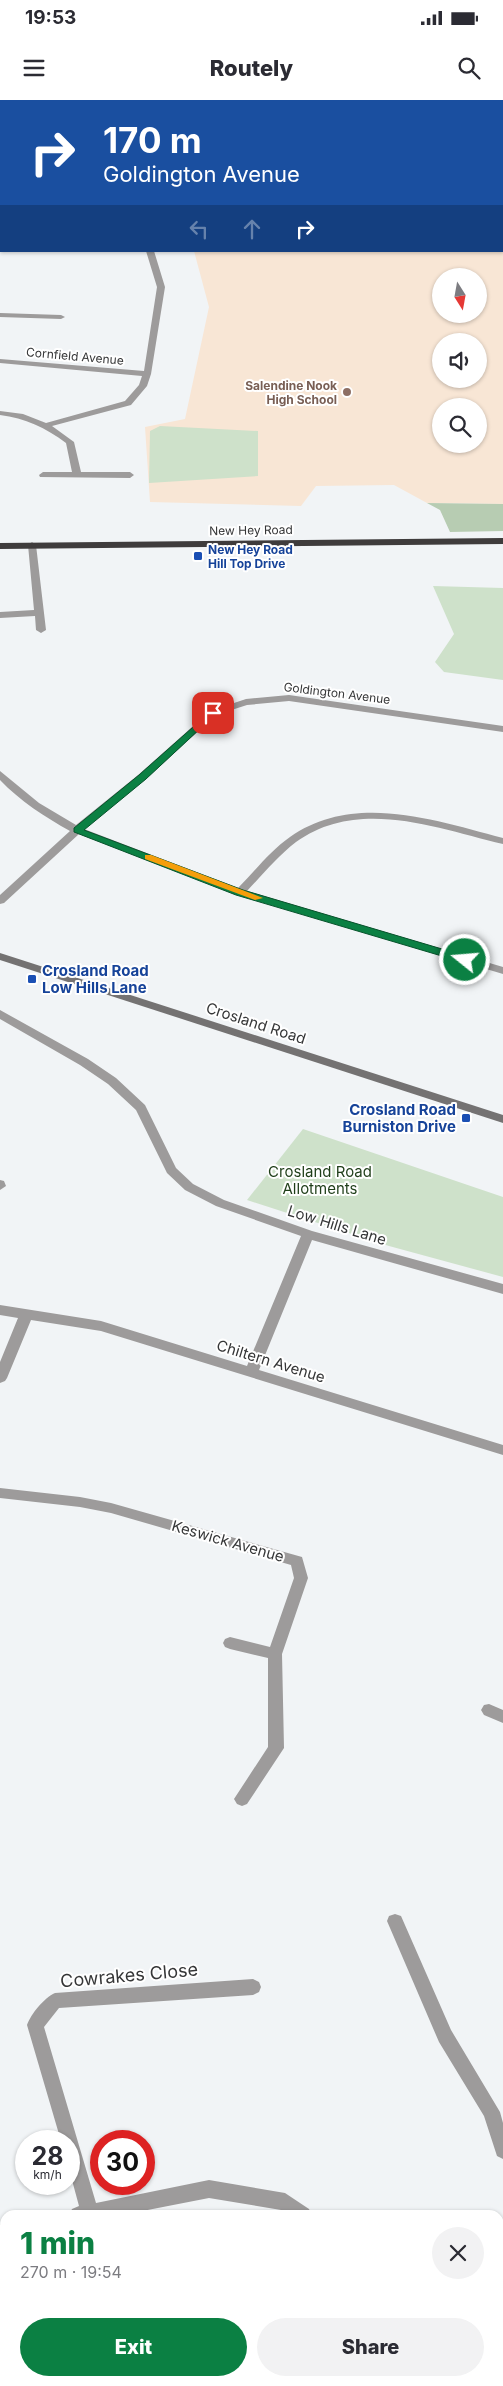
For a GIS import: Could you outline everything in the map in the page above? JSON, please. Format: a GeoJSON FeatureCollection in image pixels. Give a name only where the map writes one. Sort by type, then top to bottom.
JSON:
{"type":"FeatureCollection","features":[{"type":"Feature","properties":{"kind":"highway","name":"New Hey Road"},"geometry":{"type":"LineString","coordinates":[[0,546],[503,540]]}},
{"type":"Feature","properties":{"kind":"street"},"geometry":{"type":"LineString","coordinates":[[48,425],[128,403],[143,386],[148,374],[161,287],[150,252]]}},
{"type":"Feature","properties":{"kind":"street"},"geometry":{"type":"LineString","coordinates":[[0,315],[61,317]]}},
{"type":"Feature","properties":{"kind":"street","name":"Cornfield Avenue"},"geometry":{"type":"LineString","coordinates":[[0,362],[148,374]]}},
{"type":"Feature","properties":{"kind":"street"},"geometry":{"type":"LineString","coordinates":[[0,413],[21,415],[48,425],[70,442],[77,474]]}},
{"type":"Feature","properties":{"kind":"street"},"geometry":{"type":"LineString","coordinates":[[44,475],[130,475]]}},
{"type":"Feature","properties":{"kind":"street"},"geometry":{"type":"LineString","coordinates":[[32,546],[41,630]]}},
{"type":"Feature","properties":{"kind":"street"},"geometry":{"type":"LineString","coordinates":[[0,615],[39,613]]}},
{"type":"Feature","properties":{"kind":"street","name":"Goldington Avenue"},"geometry":{"type":"LineString","coordinates":[[0,901],[77,830],[142,777],[213,713],[246,702],[288,698],[503,729]]}},
{"type":"Feature","properties":{"kind":"street"},"geometry":{"type":"LineString","coordinates":[[0,774],[26,799],[53,818],[77,830],[240,892],[503,971]]}},
{"type":"Feature","properties":{"kind":"street"},"geometry":{"type":"LineString","coordinates":[[240,892],[294,839],[321,825],[344,818],[371,816],[410,817],[503,841]]}},
{"type":"Feature","properties":{"kind":"street","name":"Crosland Road"},"geometry":{"type":"LineString","coordinates":[[1,957],[503,1119]]}},
{"type":"Feature","properties":{"kind":"street","name":"Low Hills Lane"},"geometry":{"type":"LineString","coordinates":[[0,1014],[84,1062],[112,1081],[141,1108],[171,1170],[189,1187],[220,1203],[308,1234],[503,1288]]}},
{"type":"Feature","properties":{"kind":"street"},"geometry":{"type":"LineString","coordinates":[[252,1371],[308,1234]]}},
{"type":"Feature","properties":{"kind":"street","name":"Chiltern Avenue"},"geometry":{"type":"LineString","coordinates":[[0,1310],[101,1326],[252,1371],[503,1450]]}},
{"type":"Feature","properties":{"kind":"street"},"geometry":{"type":"LineString","coordinates":[[0,1378],[26,1315]]}},
{"type":"Feature","properties":{"kind":"street","name":"Keswick Avenue"},"geometry":{"type":"LineString","coordinates":[[0,1494],[80,1502],[111,1508],[296,1561],[301,1578],[275,1654],[276,1748],[242,1799]]}},
{"type":"Feature","properties":{"kind":"street"},"geometry":{"type":"LineString","coordinates":[[230,1643],[275,1654]]}},
{"type":"Feature","properties":{"kind":"street"},"geometry":{"type":"LineString","coordinates":[[396,1920],[445,2036],[491,2112],[503,2150]]}},
{"type":"Feature","properties":{"kind":"street","name":"Cowrakes Close"},"geometry":{"type":"LineString","coordinates":[[83,2210],[35,2025],[55,2001],[253,1987]]}},
{"type":"Feature","properties":{"kind":"street"},"geometry":{"type":"LineString","coordinates":[[104,2210],[209,2189],[285,2202],[296,2210]]}},
{"type":"Feature","properties":{"kind":"shaded area","name":"Salendine Nook High School"},"geometry":{"type":"Polygon","coordinates":[[[194,252],[503,252],[503,504],[427,503],[394,485],[316,486],[301,506],[150,502],[145,427],[185,419],[209,307],[194,252]]]}},
{"type":"Feature","properties":{"kind":"green space"},"geometry":{"type":"Polygon","coordinates":[[[160,426],[258,431],[258,476],[149,483],[150,431],[160,426]]]}},
{"type":"Feature","properties":{"kind":"green space"},"geometry":{"type":"Polygon","coordinates":[[[427,503],[503,504],[503,531],[450,532],[440,510],[427,503]]]}},
{"type":"Feature","properties":{"kind":"green space"},"geometry":{"type":"Polygon","coordinates":[[[433,586],[503,588],[503,680],[444,672],[435,662],[454,634],[433,586]]]}},
{"type":"Feature","properties":{"kind":"green space","name":"Crosland Road Allotments"},"geometry":{"type":"Polygon","coordinates":[[[303,1129],[503,1197],[503,1277],[389,1246],[247,1200],[303,1129]]]}},
{"type":"Feature","properties":{"kind":"slow traffic"},"geometry":{"type":"LineString","coordinates":[[148,857],[258,898]]}},
{"type":"Feature","properties":{"kind":"place","name":"Salendine Nook High School"},"geometry":{"type":"Point","coordinates":[347,392]}},
{"type":"Feature","properties":{"kind":"place","name":"New Hey Road Hill Top Drive"},"geometry":{"type":"Point","coordinates":[198,556]}},
{"type":"Feature","properties":{"kind":"place","name":"Crosland Road Low Hills Lane"},"geometry":{"type":"Point","coordinates":[32,979]}},
{"type":"Feature","properties":{"kind":"place","name":"Crosland Road Burniston Drive"},"geometry":{"type":"Point","coordinates":[466,1118]}},
{"type":"Feature","properties":{"kind":"route"},"geometry":{"type":"LineString","coordinates":[[213,713],[142,777],[77,830],[240,892],[465,960]]}}]}
